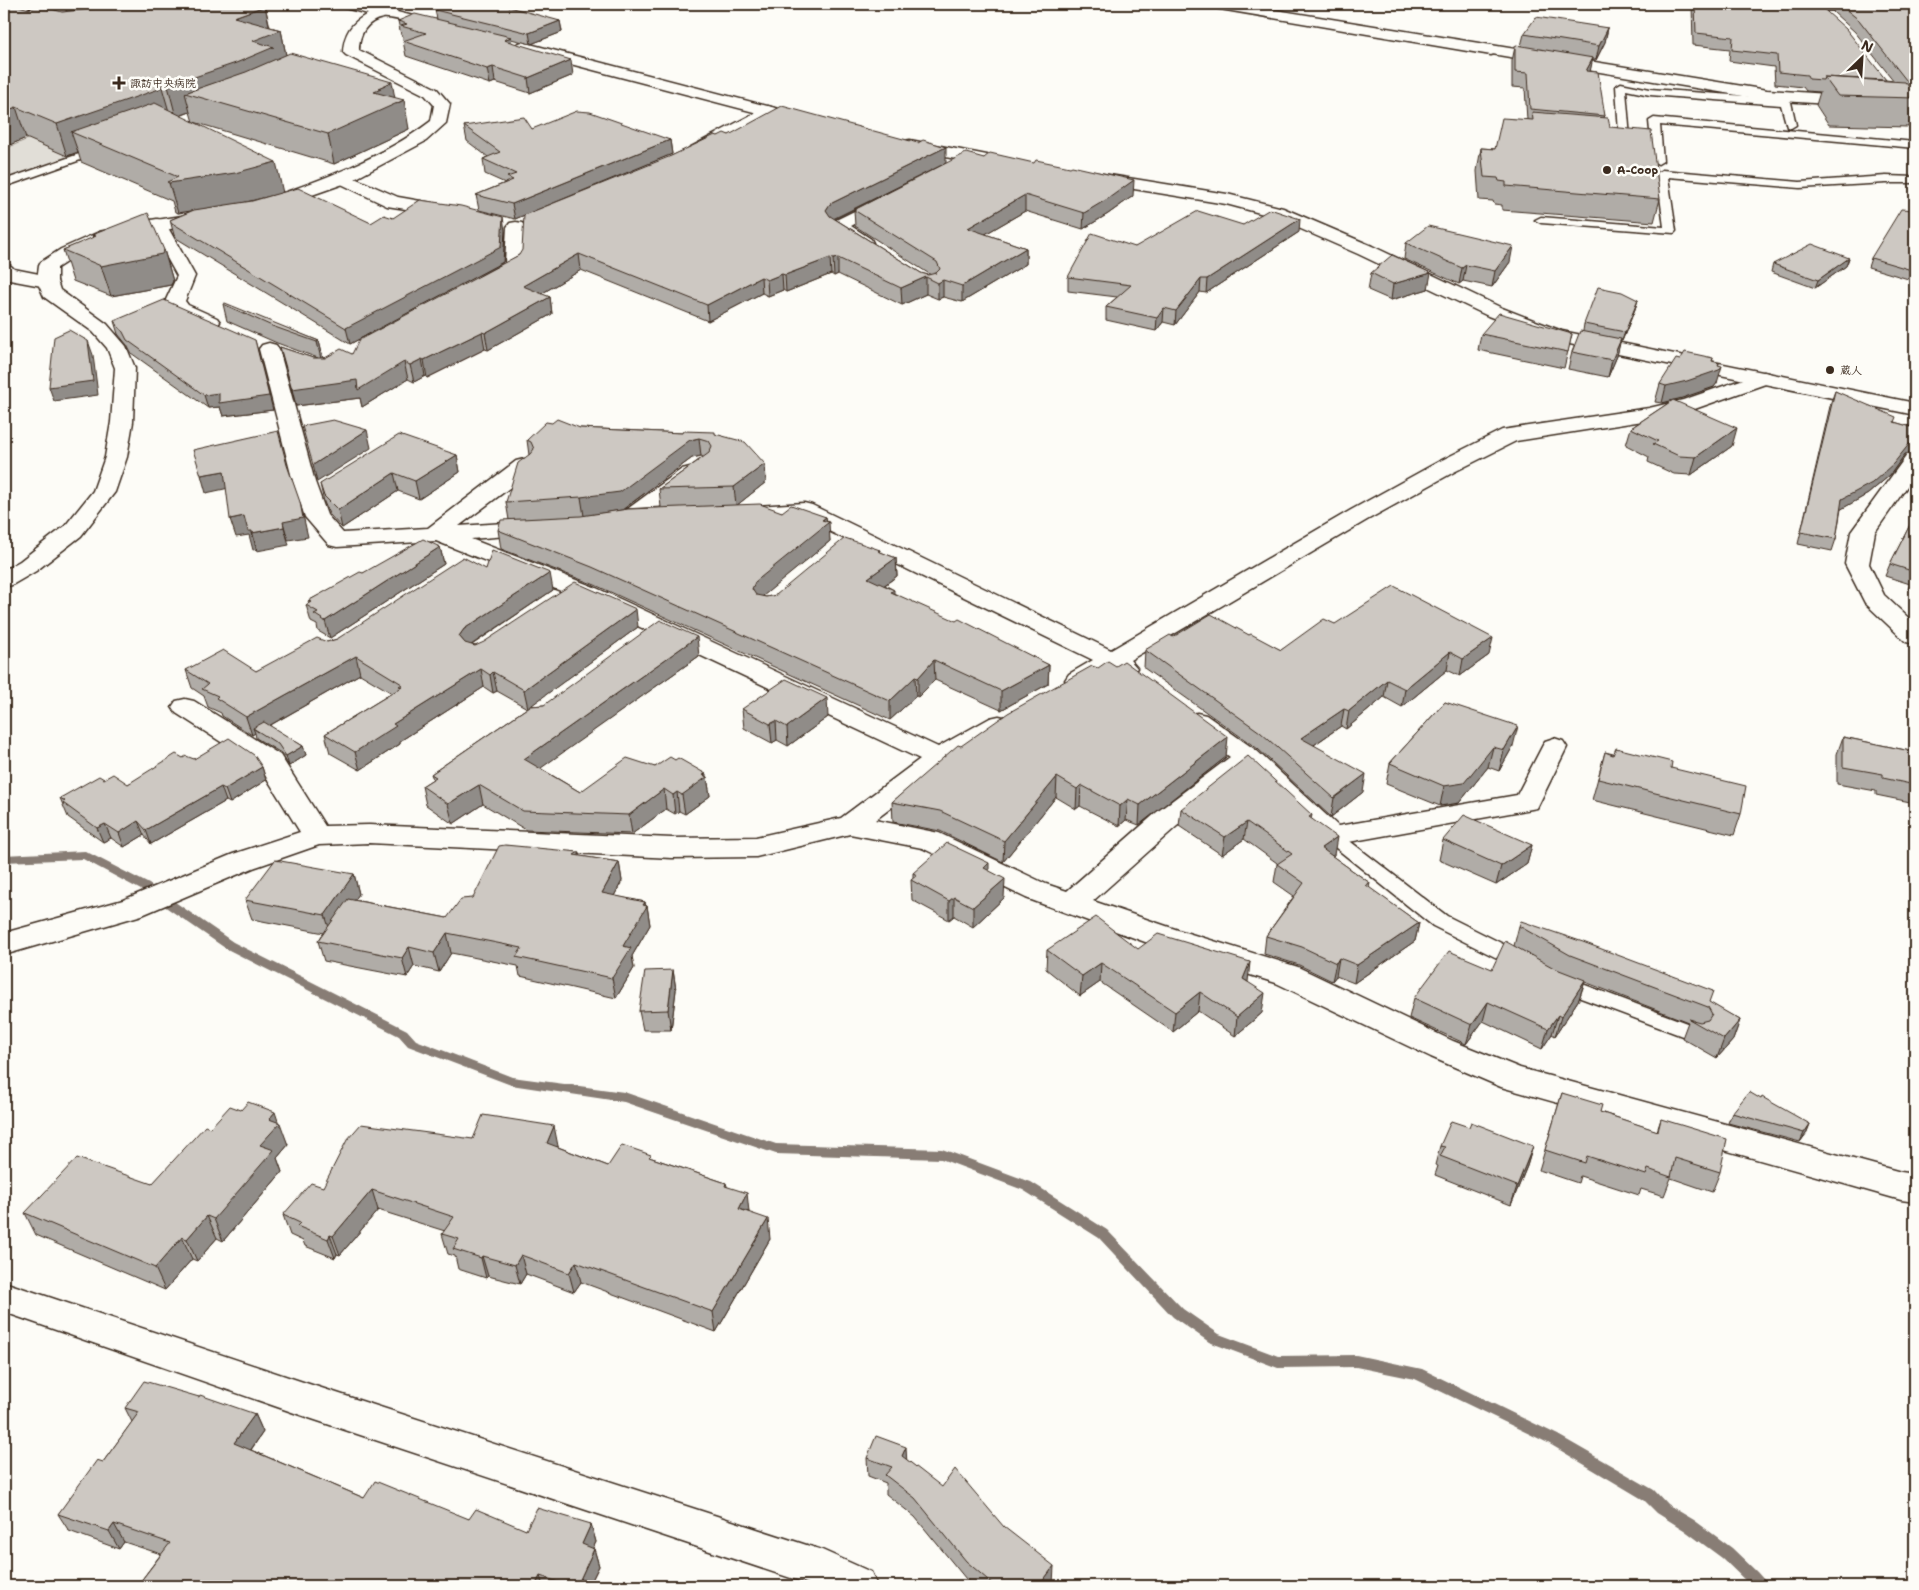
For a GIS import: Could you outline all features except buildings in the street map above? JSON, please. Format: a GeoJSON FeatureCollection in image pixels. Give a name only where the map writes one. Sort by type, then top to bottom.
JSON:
{"type":"FeatureCollection","features":[{"type":"Feature","properties":{"kind":"street"},"geometry":{"type":"LineString","coordinates":[[346,4],[459,32]]}},
{"type":"Feature","properties":{"kind":"street"},"geometry":{"type":"LineString","coordinates":[[251,208],[268,205],[343,178],[420,136],[438,123],[442,104],[431,92],[350,52],[350,39],[354,30],[368,20],[409,4]]}},
{"type":"Feature","properties":{"kind":"street"},"geometry":{"type":"LineString","coordinates":[[1214,4],[1767,98],[1909,104]]}},
{"type":"Feature","properties":{"kind":"street"},"geometry":{"type":"LineString","coordinates":[[1814,5],[1915,9]]}},
{"type":"Feature","properties":{"kind":"street"},"geometry":{"type":"LineString","coordinates":[[1814,5],[1836,24]]}},
{"type":"Feature","properties":{"kind":"street"},"geometry":{"type":"LineString","coordinates":[[504,43],[768,112],[822,124]]}},
{"type":"Feature","properties":{"kind":"street"},"geometry":{"type":"LineString","coordinates":[[1879,74],[1909,104],[1915,122]]}},
{"type":"Feature","properties":{"kind":"street"},"geometry":{"type":"LineString","coordinates":[[680,159],[768,112]]}},
{"type":"Feature","properties":{"kind":"street"},"geometry":{"type":"LineString","coordinates":[[897,142],[1009,164]]}},
{"type":"Feature","properties":{"kind":"street"},"geometry":{"type":"LineString","coordinates":[[944,171],[971,157]]}},
{"type":"Feature","properties":{"kind":"street"},"geometry":{"type":"LineString","coordinates":[[1076,174],[1227,200],[1276,212],[1331,234],[1495,312],[1557,336],[1915,409]]}},
{"type":"Feature","properties":{"kind":"street"},"geometry":{"type":"LineString","coordinates":[[343,178],[393,202],[465,214]]}},
{"type":"Feature","properties":{"kind":"street"},"geometry":{"type":"LineString","coordinates":[[879,252],[838,226],[900,194]]}},
{"type":"Feature","properties":{"kind":"street"},"geometry":{"type":"LineString","coordinates":[[4,580],[28,566],[72,531],[104,492],[116,457],[122,422],[125,368],[116,346],[100,328],[51,293],[48,281],[48,266],[62,256],[94,239],[126,230],[226,213]]}},
{"type":"Feature","properties":{"kind":"street"},"geometry":{"type":"LineString","coordinates":[[471,290],[514,266],[516,223]]}},
{"type":"Feature","properties":{"kind":"street"},"geometry":{"type":"LineString","coordinates":[[157,224],[186,276],[175,302],[181,309],[224,328]]}},
{"type":"Feature","properties":{"kind":"street"},"geometry":{"type":"LineString","coordinates":[[4,270],[8,274],[48,281]]}},
{"type":"Feature","properties":{"kind":"street"},"geometry":{"type":"LineString","coordinates":[[270,349],[304,482],[318,494],[316,517],[337,540],[554,526]]}},
{"type":"Feature","properties":{"kind":"street"},"geometry":{"type":"LineString","coordinates":[[1055,692],[1114,660],[1359,515],[1446,467],[1510,435],[1648,414],[1689,405],[1764,378]]}},
{"type":"Feature","properties":{"kind":"street"},"geometry":{"type":"LineString","coordinates":[[1915,460],[1863,532],[1857,564],[1874,598],[1915,637]]}},
{"type":"Feature","properties":{"kind":"street"},"geometry":{"type":"LineString","coordinates":[[668,517],[621,520],[701,465]]}},
{"type":"Feature","properties":{"kind":"street"},"geometry":{"type":"LineString","coordinates":[[435,533],[524,466]]}},
{"type":"Feature","properties":{"kind":"street"},"geometry":{"type":"LineString","coordinates":[[725,515],[804,510],[1081,646],[1114,660],[1145,683]]}},
{"type":"Feature","properties":{"kind":"street"},"geometry":{"type":"LineString","coordinates":[[435,533],[576,588],[939,758]]}},
{"type":"Feature","properties":{"kind":"street"},"geometry":{"type":"LineString","coordinates":[[833,553],[855,535]]}},
{"type":"Feature","properties":{"kind":"street"},"geometry":{"type":"LineString","coordinates":[[459,567],[483,551]]}},
{"type":"Feature","properties":{"kind":"street"},"geometry":{"type":"LineString","coordinates":[[551,605],[576,588]]}},
{"type":"Feature","properties":{"kind":"street"},"geometry":{"type":"LineString","coordinates":[[637,643],[660,626]]}},
{"type":"Feature","properties":{"kind":"street"},"geometry":{"type":"LineString","coordinates":[[185,706],[270,761],[317,836]]}},
{"type":"Feature","properties":{"kind":"street"},"geometry":{"type":"LineString","coordinates":[[1176,706],[1247,758],[1332,836],[1527,802],[1554,747]]}},
{"type":"Feature","properties":{"kind":"street"},"geometry":{"type":"LineString","coordinates":[[4,944],[132,908],[242,861],[317,836],[370,834],[490,842],[672,848],[756,847],[850,825],[939,758],[1022,711]]}},
{"type":"Feature","properties":{"kind":"street"},"geometry":{"type":"LineString","coordinates":[[1071,904],[1166,819],[1247,758]]}},
{"type":"Feature","properties":{"kind":"street"},"geometry":{"type":"LineString","coordinates":[[850,825],[929,840],[1036,891],[1167,938],[1287,975],[1442,1049],[1512,1078],[1900,1186],[1915,1188]]}},
{"type":"Feature","properties":{"kind":"street"},"geometry":{"type":"LineString","coordinates":[[4,1297],[318,1404],[822,1569],[857,1586]]}},
{"type":"Feature","properties":{"kind":"lane"},"geometry":{"type":"LineString","coordinates":[[4,14],[31,4]]}},
{"type":"Feature","properties":{"kind":"lane"},"geometry":{"type":"LineString","coordinates":[[35,25],[79,4]]}},
{"type":"Feature","properties":{"kind":"lane"},"geometry":{"type":"LineString","coordinates":[[4,18],[18,22]]}},
{"type":"Feature","properties":{"kind":"lane"},"geometry":{"type":"LineString","coordinates":[[1606,137],[1625,138],[1621,86],[1650,92],[1767,98],[1786,102],[1791,125]]}},
{"type":"Feature","properties":{"kind":"lane"},"geometry":{"type":"LineString","coordinates":[[1658,161],[1654,121],[1915,145]]}},
{"type":"Feature","properties":{"kind":"lane"},"geometry":{"type":"LineString","coordinates":[[4,184],[112,145]]}},
{"type":"Feature","properties":{"kind":"lane"},"geometry":{"type":"LineString","coordinates":[[1542,220],[1670,231],[1662,173],[1799,184],[1847,184],[1866,180],[1915,180]]}},
{"type":"Feature","properties":{"kind":"lane"},"geometry":{"type":"LineString","coordinates":[[1332,836],[1440,921],[1541,973],[1693,1033]]}},
{"type":"Feature","properties":{"kind":"shaded area"},"geometry":{"type":"Polygon","coordinates":[[[44,132],[104,145],[4,181],[4,147],[7,148],[44,132]]]}},
{"type":"Feature","properties":{"kind":"waterway"},"geometry":{"type":"LineString","coordinates":[[4,859],[85,855],[145,887],[229,945],[403,1033],[412,1043],[511,1081],[624,1097],[776,1149],[942,1154],[1027,1186],[1103,1234],[1178,1313],[1214,1338],[1278,1362],[1356,1361],[1417,1373],[1553,1439],[1649,1495],[1662,1509],[1689,1525],[1727,1553],[1760,1586]]}},
{"type":"Feature","properties":{"kind":"place","name":"諏訪中央病院"},"geometry":{"type":"Point","coordinates":[119,83]}},
{"type":"Feature","properties":{"kind":"place","name":"A-Coop"},"geometry":{"type":"Point","coordinates":[1607,170]}},
{"type":"Feature","properties":{"kind":"place","name":"蔵人"},"geometry":{"type":"Point","coordinates":[1830,370]}}]}
